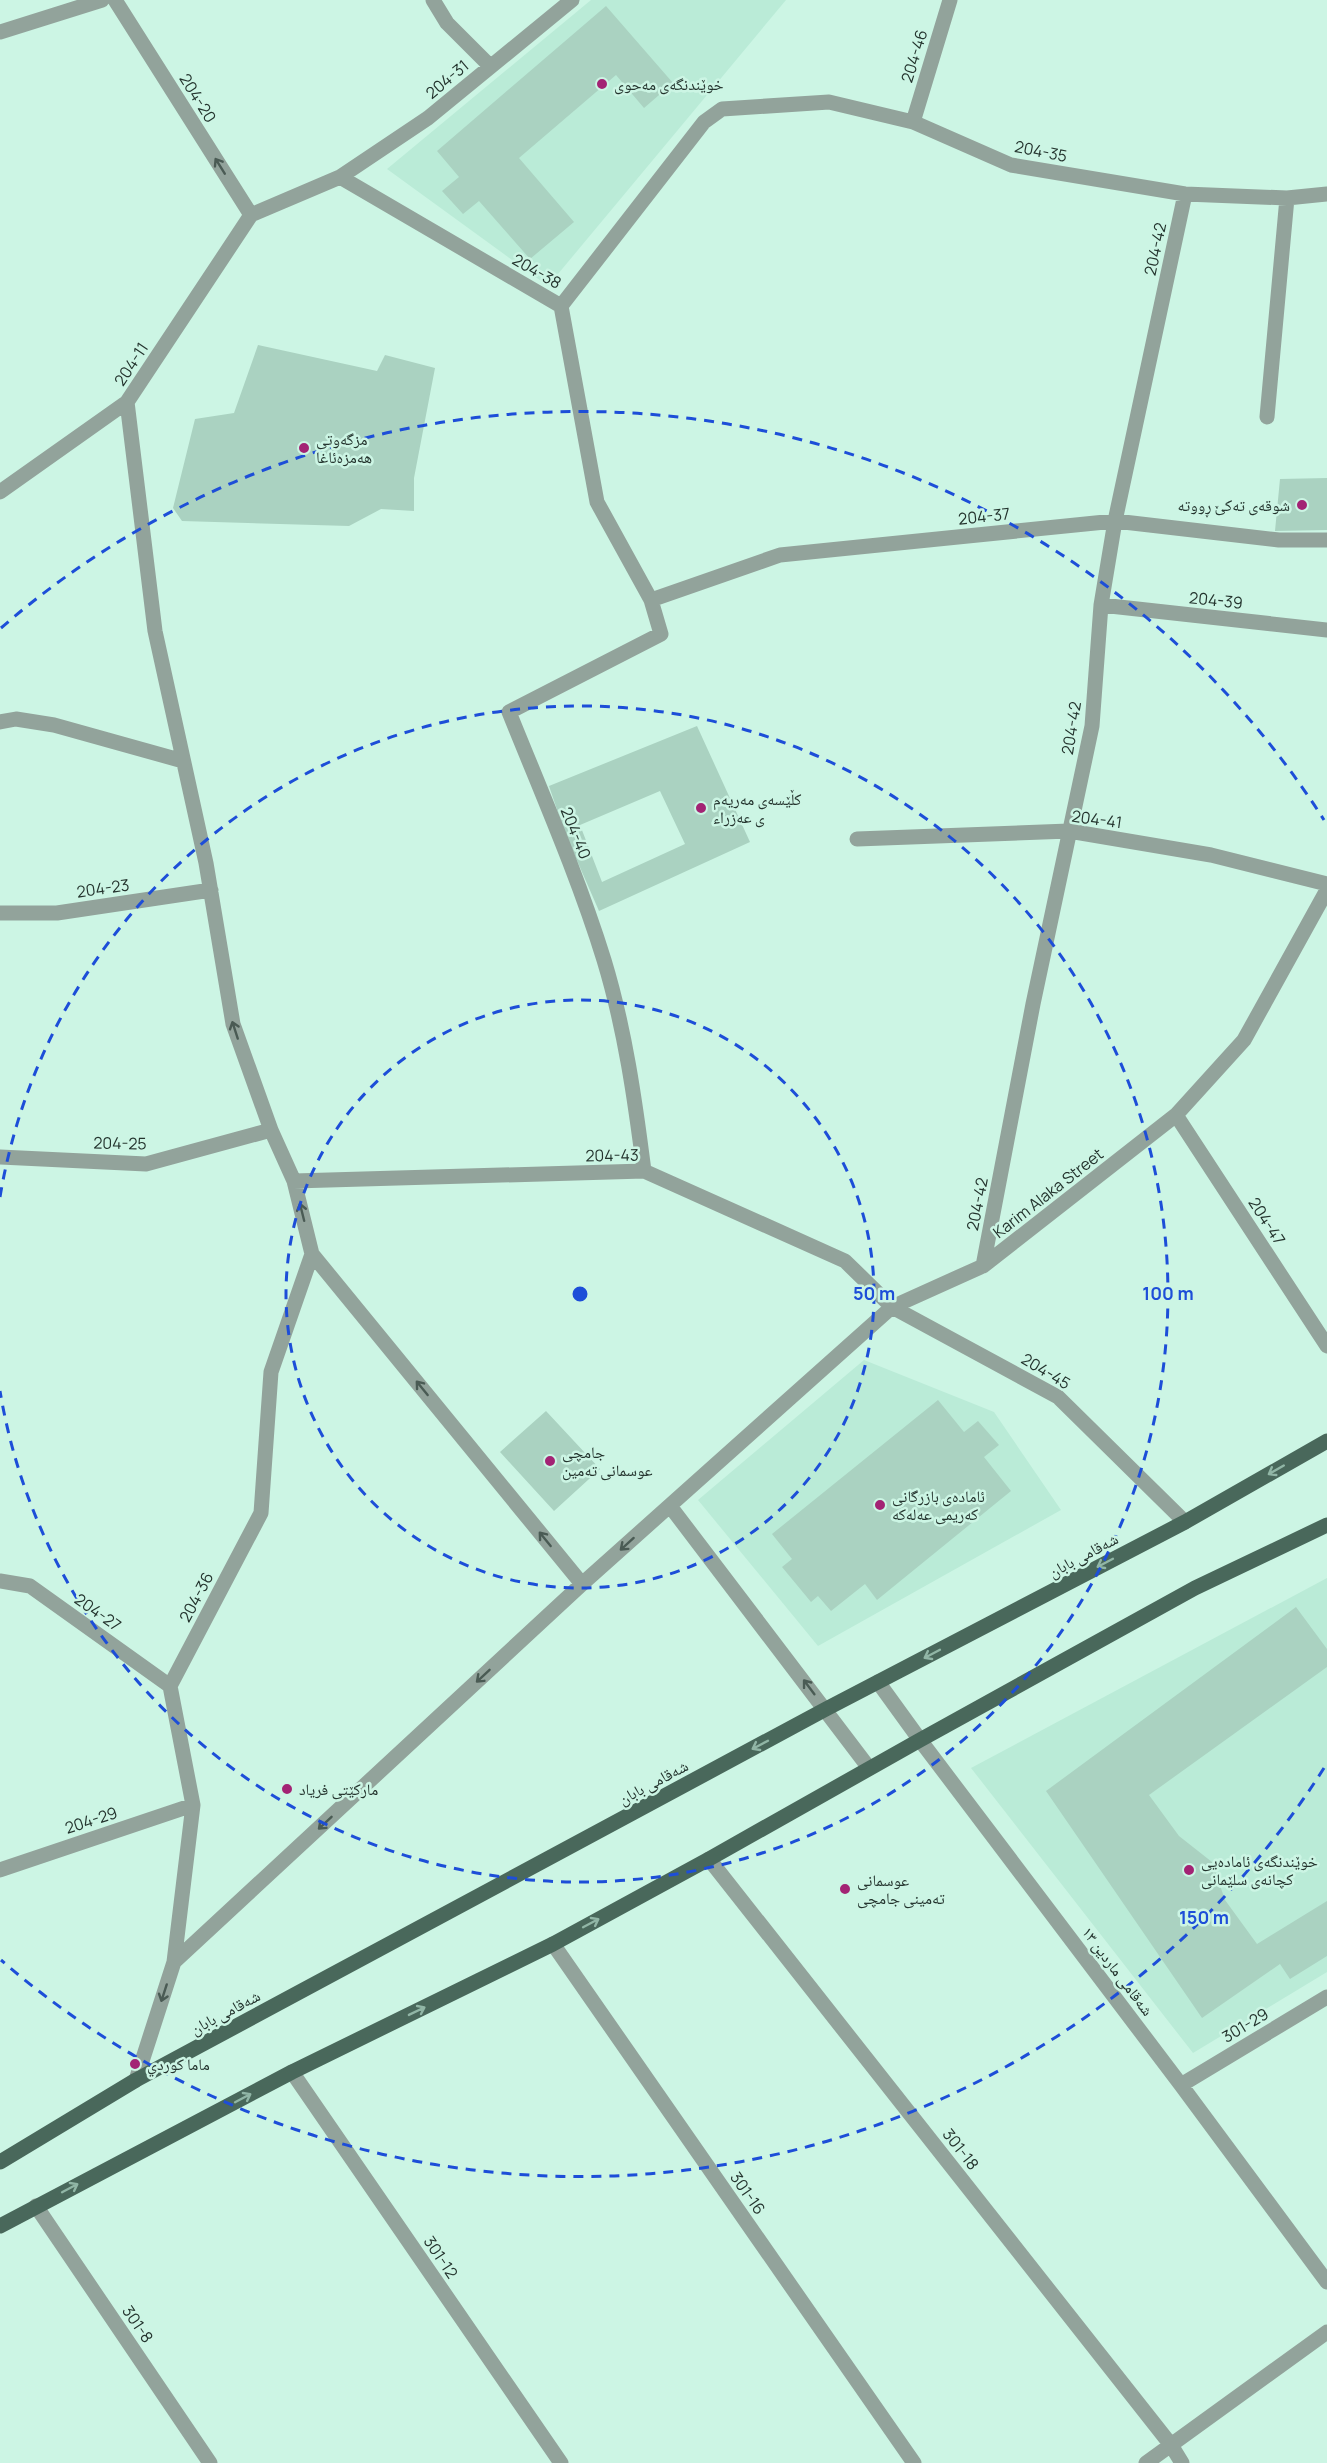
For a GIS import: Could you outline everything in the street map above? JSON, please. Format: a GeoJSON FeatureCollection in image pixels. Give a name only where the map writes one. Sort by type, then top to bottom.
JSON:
{"type":"FeatureCollection","features":[{"type":"Feature","properties":{"kind":"main road","name":"شەقامی بابان"},"geometry":{"type":"LineString","coordinates":[[0,2162],[136,2080],[826,1709],[1185,1522],[1327,1441]]}},
{"type":"Feature","properties":{"kind":"main road"},"geometry":{"type":"LineString","coordinates":[[0,2226],[292,2072],[553,1944],[1195,1588],[1327,1525]]}},
{"type":"Feature","properties":{"kind":"street"},"geometry":{"type":"LineString","coordinates":[[0,32],[102,0]]}},
{"type":"Feature","properties":{"kind":"street","name":"204-20"},"geometry":{"type":"LineString","coordinates":[[115,0],[251,215]]}},
{"type":"Feature","properties":{"kind":"street"},"geometry":{"type":"LineString","coordinates":[[433,0],[447,22],[490,66]]}},
{"type":"Feature","properties":{"kind":"street","name":"204-31"},"geometry":{"type":"LineString","coordinates":[[340,177],[428,118],[572,0]]}},
{"type":"Feature","properties":{"kind":"street","name":"204-46"},"geometry":{"type":"LineString","coordinates":[[913,122],[950,0]]}},
{"type":"Feature","properties":{"kind":"street","name":"204-35"},"geometry":{"type":"LineString","coordinates":[[561,306],[704,122],[722,109],[829,102],[913,122],[1011,165],[1185,194],[1287,198],[1327,194]]}},
{"type":"Feature","properties":{"kind":"street"},"geometry":{"type":"LineString","coordinates":[[251,215],[340,177]]}},
{"type":"Feature","properties":{"kind":"street","name":"204-38"},"geometry":{"type":"LineString","coordinates":[[340,177],[561,306],[597,502],[651,600]]}},
{"type":"Feature","properties":{"kind":"street","name":"204-42"},"geometry":{"type":"LineString","coordinates":[[983,1266],[1033,1004],[1092,726],[1101,605],[1115,521],[1185,194]]}},
{"type":"Feature","properties":{"kind":"street"},"geometry":{"type":"LineString","coordinates":[[1267,417],[1287,198]]}},
{"type":"Feature","properties":{"kind":"street","name":"204-11"},"geometry":{"type":"LineString","coordinates":[[0,492],[128,402],[251,215]]}},
{"type":"Feature","properties":{"kind":"street"},"geometry":{"type":"LineString","coordinates":[[128,402],[155,631],[211,890],[232,1024],[271,1130],[294,1181],[312,1254],[582,1584]]}},
{"type":"Feature","properties":{"kind":"street","name":"204-37"},"geometry":{"type":"LineString","coordinates":[[651,600],[780,555],[1115,521],[1279,540],[1327,540]]}},
{"type":"Feature","properties":{"kind":"street","name":"204-40"},"geometry":{"type":"LineString","coordinates":[[644,1171],[632,1074],[604,961],[570,866],[509,712],[661,634],[651,600]]}},
{"type":"Feature","properties":{"kind":"street","name":"204-39"},"geometry":{"type":"LineString","coordinates":[[1101,605],[1327,630]]}},
{"type":"Feature","properties":{"kind":"street"},"geometry":{"type":"LineString","coordinates":[[0,722],[16,719],[54,725],[183,761]]}},
{"type":"Feature","properties":{"kind":"street","name":"204-41"},"geometry":{"type":"LineString","coordinates":[[857,839],[1070,831],[1211,855],[1327,884]]}},
{"type":"Feature","properties":{"kind":"street","name":"204-23"},"geometry":{"type":"LineString","coordinates":[[0,913],[57,913],[211,890]]}},
{"type":"Feature","properties":{"kind":"street","name":"Karim Alaka Street"},"geometry":{"type":"LineString","coordinates":[[174,1962],[582,1584],[892,1307],[983,1266],[1176,1114],[1244,1040],[1327,890]]}},
{"type":"Feature","properties":{"kind":"street","name":"204-47"},"geometry":{"type":"LineString","coordinates":[[1176,1114],[1327,1346]]}},
{"type":"Feature","properties":{"kind":"street","name":"204-25"},"geometry":{"type":"LineString","coordinates":[[0,1157],[146,1164],[271,1130]]}},
{"type":"Feature","properties":{"kind":"street","name":"204-43"},"geometry":{"type":"LineString","coordinates":[[294,1181],[644,1171],[845,1262],[892,1307]]}},
{"type":"Feature","properties":{"kind":"street","name":"204-36"},"geometry":{"type":"LineString","coordinates":[[170,1686],[261,1513],[272,1372],[312,1254]]}},
{"type":"Feature","properties":{"kind":"street","name":"204-45"},"geometry":{"type":"LineString","coordinates":[[892,1307],[1058,1396],[1185,1522]]}},
{"type":"Feature","properties":{"kind":"street"},"geometry":{"type":"LineString","coordinates":[[670,1506],[869,1768]]}},
{"type":"Feature","properties":{"kind":"street","name":"204-27"},"geometry":{"type":"LineString","coordinates":[[0,1581],[30,1587],[170,1686]]}},
{"type":"Feature","properties":{"kind":"street","name":"شەقامی ماردین ١٣"},"geometry":{"type":"LineString","coordinates":[[879,1682],[920,1740],[1327,2282]]}},
{"type":"Feature","properties":{"kind":"street"},"geometry":{"type":"LineString","coordinates":[[136,2080],[174,1962],[193,1805],[170,1686]]}},
{"type":"Feature","properties":{"kind":"street","name":"204-29"},"geometry":{"type":"LineString","coordinates":[[0,1870],[193,1805]]}},
{"type":"Feature","properties":{"kind":"street","name":"301-18"},"geometry":{"type":"LineString","coordinates":[[709,1859],[1171,2445],[1182,2463]]}},
{"type":"Feature","properties":{"kind":"street","name":"301-16"},"geometry":{"type":"LineString","coordinates":[[553,1944],[914,2463]]}},
{"type":"Feature","properties":{"kind":"street","name":"301-29"},"geometry":{"type":"LineString","coordinates":[[1181,2085],[1327,1997]]}},
{"type":"Feature","properties":{"kind":"street","name":"301-12"},"geometry":{"type":"LineString","coordinates":[[292,2072],[561,2463]]}},
{"type":"Feature","properties":{"kind":"street","name":"301-8"},"geometry":{"type":"LineString","coordinates":[[36,2206],[210,2463]]}},
{"type":"Feature","properties":{"kind":"street"},"geometry":{"type":"LineString","coordinates":[[1146,2463],[1327,2332]]}},
{"type":"Feature","properties":{"kind":"shaded area","name":"خوێندنگەی مەحوی"},"geometry":{"type":"Polygon","coordinates":[[[591,0],[786,0],[548,286],[387,169],[591,0]]]}},
{"type":"Feature","properties":{"kind":"shaded area","name":"ئامادەی بازرگانی کەریمی عەلەکە"},"geometry":{"type":"Polygon","coordinates":[[[864,1360],[994,1412],[1061,1510],[818,1646],[698,1500],[864,1360]]]}},
{"type":"Feature","properties":{"kind":"shaded area","name":"خوێندنگەی ئامادەیی کچانەی سلێمانی"},"geometry":{"type":"Polygon","coordinates":[[[1327,1578],[1327,1972],[1193,2053],[971,1768],[1327,1578]]]}},
{"type":"Feature","properties":{"kind":"building"},"geometry":{"type":"Polygon","coordinates":[[[606,6],[673,83],[644,108],[616,75],[519,158],[574,222],[530,259],[479,201],[463,214],[442,191],[459,177],[437,151],[606,6]]]}},
{"type":"Feature","properties":{"kind":"building","name":"مزگەوتی هەمزەئاغا"},"geometry":{"type":"Polygon","coordinates":[[[258,345],[377,371],[385,355],[435,368],[414,478],[414,511],[381,509],[349,526],[182,521],[173,508],[195,419],[234,413],[258,345]]]}},
{"type":"Feature","properties":{"kind":"building","name":"شوقەی تەکێ ڕووتە"},"geometry":{"type":"Polygon","coordinates":[[[1327,478],[1327,530],[1275,531],[1280,479],[1327,478]]]}},
{"type":"Feature","properties":{"kind":"building","name":"کڵێسەی مەریەم ی عەزراء"},"geometry":{"type":"Polygon","coordinates":[[[697,726],[750,842],[599,911],[565,833],[549,786],[697,726]],[[660,791],[580,825],[602,882],[685,844],[660,791]]]}},
{"type":"Feature","properties":{"kind":"building"},"geometry":{"type":"Polygon","coordinates":[[[938,1400],[964,1432],[978,1421],[999,1445],[984,1457],[1011,1491],[877,1600],[865,1584],[831,1611],[818,1596],[811,1602],[782,1567],[792,1559],[772,1534],[938,1400]]]}},
{"type":"Feature","properties":{"kind":"building","name":"جامچی عوسمانی تەمین"},"geometry":{"type":"Polygon","coordinates":[[[546,1411],[600,1469],[554,1511],[500,1452],[546,1411]]]}},
{"type":"Feature","properties":{"kind":"building"},"geometry":{"type":"Polygon","coordinates":[[[1296,1607],[1327,1649],[1327,1667],[1149,1795],[1179,1836],[1212,1862],[1225,1900],[1257,1944],[1327,1901],[1327,1956],[1290,1979],[1280,1964],[1202,2018],[1046,1791],[1296,1607]]]}},
{"type":"Feature","properties":{"kind":"place","name":"خوێندنگەی مەحوی"},"geometry":{"type":"Point","coordinates":[602,84]}},
{"type":"Feature","properties":{"kind":"place","name":"مزگەوتی هەمزەئاغا"},"geometry":{"type":"Point","coordinates":[304,448]}},
{"type":"Feature","properties":{"kind":"place","name":"شوقەی تەکێ ڕووتە"},"geometry":{"type":"Point","coordinates":[1302,505]}},
{"type":"Feature","properties":{"kind":"place","name":"کڵێسەی مەریەم ی عەزراء"},"geometry":{"type":"Point","coordinates":[701,808]}},
{"type":"Feature","properties":{"kind":"place","name":"جامچی عوسمانی تەمین"},"geometry":{"type":"Point","coordinates":[550,1461]}},
{"type":"Feature","properties":{"kind":"place","name":"ئامادەی بازرگانی کەریمی عەلەکە"},"geometry":{"type":"Point","coordinates":[880,1505]}},
{"type":"Feature","properties":{"kind":"place","name":"مارکێتی فریاد"},"geometry":{"type":"Point","coordinates":[287,1789]}},
{"type":"Feature","properties":{"kind":"place","name":"خوێندنگەی ئامادەیی کچانەی سلێمانی"},"geometry":{"type":"Point","coordinates":[1189,1870]}},
{"type":"Feature","properties":{"kind":"place","name":"عوسمانی تەمینی جامچی"},"geometry":{"type":"Point","coordinates":[845,1889]}},
{"type":"Feature","properties":{"kind":"place","name":"ماما كوردي"},"geometry":{"type":"Point","coordinates":[135,2064]}}]}
